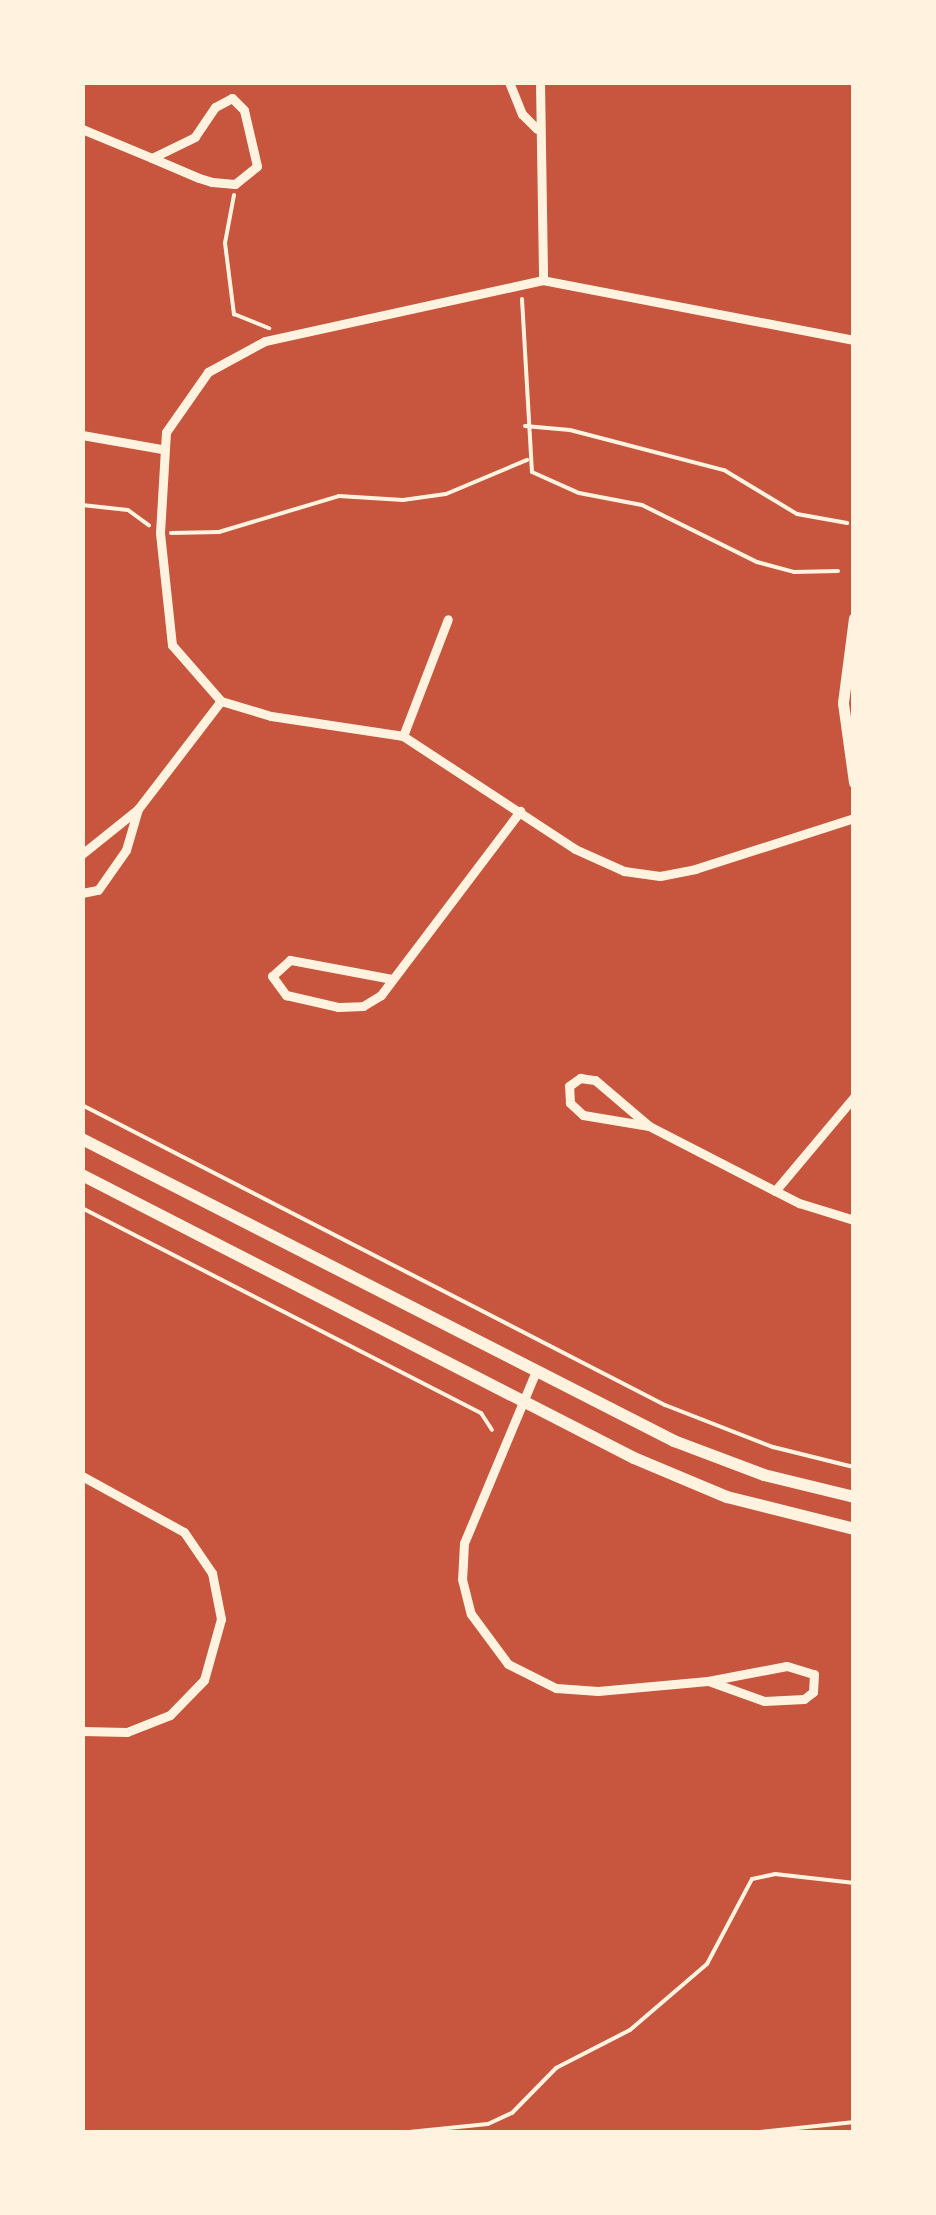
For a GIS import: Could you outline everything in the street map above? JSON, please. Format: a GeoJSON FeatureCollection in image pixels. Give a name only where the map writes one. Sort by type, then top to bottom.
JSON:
{"type":"FeatureCollection","features":[{"type":"Feature","properties":{"kind":"main road"},"geometry":{"type":"LineString","coordinates":[[82,1138],[710,1456],[854,1497]]}},
{"type":"Feature","properties":{"kind":"main road"},"geometry":{"type":"LineString","coordinates":[[82,1175],[522,1401],[697,1486],[854,1529]]}},
{"type":"Feature","properties":{"kind":"street"},"geometry":{"type":"LineString","coordinates":[[509,82],[522,114],[537,129]]}},
{"type":"Feature","properties":{"kind":"street"},"geometry":{"type":"LineString","coordinates":[[540,82],[537,129],[543,280]]}},
{"type":"Feature","properties":{"kind":"street"},"geometry":{"type":"LineString","coordinates":[[82,130],[152,158],[235,184],[256,166],[244,110],[232,98],[215,108],[196,137],[152,158]]}},
{"type":"Feature","properties":{"kind":"street"},"geometry":{"type":"LineString","coordinates":[[854,340],[543,280],[280,338],[232,353],[208,372],[184,401],[161,449],[160,533],[172,645],[222,701],[271,716],[403,736],[575,849],[624,871],[660,876],[854,818]]}},
{"type":"Feature","properties":{"kind":"street"},"geometry":{"type":"LineString","coordinates":[[82,435],[161,449]]}},
{"type":"Feature","properties":{"kind":"street"},"geometry":{"type":"LineString","coordinates":[[854,618],[843,703],[854,782]]}},
{"type":"Feature","properties":{"kind":"street"},"geometry":{"type":"LineString","coordinates":[[403,736],[448,620]]}},
{"type":"Feature","properties":{"kind":"street"},"geometry":{"type":"LineString","coordinates":[[82,854],[138,808],[222,701]]}},
{"type":"Feature","properties":{"kind":"street"},"geometry":{"type":"LineString","coordinates":[[82,893],[98,890],[126,850],[138,808]]}},
{"type":"Feature","properties":{"kind":"street"},"geometry":{"type":"LineString","coordinates":[[392,979],[290,960],[272,976],[286,995],[338,1007],[363,1006],[392,979],[520,811]]}},
{"type":"Feature","properties":{"kind":"street"},"geometry":{"type":"LineString","coordinates":[[649,1126],[583,1115],[570,1104],[569,1086],[580,1078],[594,1080],[649,1126],[776,1191],[854,1220]]}},
{"type":"Feature","properties":{"kind":"street"},"geometry":{"type":"LineString","coordinates":[[776,1191],[854,1097]]}},
{"type":"Feature","properties":{"kind":"street"},"geometry":{"type":"LineString","coordinates":[[536,1371],[464,1543],[465,1597],[487,1642],[523,1673],[576,1692],[708,1681],[800,1665],[809,1668],[815,1684],[804,1699],[764,1701],[708,1681]]}},
{"type":"Feature","properties":{"kind":"street"},"geometry":{"type":"LineString","coordinates":[[82,1476],[184,1532],[212,1573],[222,1619],[204,1680],[170,1716],[127,1732],[82,1731]]}},
{"type":"Feature","properties":{"kind":"path"},"geometry":{"type":"LineString","coordinates":[[235,184],[225,242],[234,314],[266,325],[280,338]]}},
{"type":"Feature","properties":{"kind":"path"},"geometry":{"type":"LineString","coordinates":[[522,284],[527,460],[545,481],[642,505],[756,562],[794,572],[838,570]]}},
{"type":"Feature","properties":{"kind":"path"},"geometry":{"type":"LineString","coordinates":[[525,426],[570,430],[724,470],[798,514],[847,523]]}},
{"type":"Feature","properties":{"kind":"path"},"geometry":{"type":"LineString","coordinates":[[82,505],[128,510],[160,533],[218,532],[302,502],[340,496],[403,500],[446,494],[527,460]]}},
{"type":"Feature","properties":{"kind":"path"},"geometry":{"type":"LineString","coordinates":[[82,1105],[665,1405],[774,1448],[854,1467]]}},
{"type":"Feature","properties":{"kind":"path"},"geometry":{"type":"LineString","coordinates":[[82,1208],[481,1412],[492,1430]]}},
{"type":"Feature","properties":{"kind":"path"},"geometry":{"type":"LineString","coordinates":[[410,2132],[488,2124],[512,2113],[556,2068],[630,2030],[707,1964],[752,1879],[775,1874],[854,1883]]}},
{"type":"Feature","properties":{"kind":"path"},"geometry":{"type":"LineString","coordinates":[[760,2132],[854,2122]]}}]}
